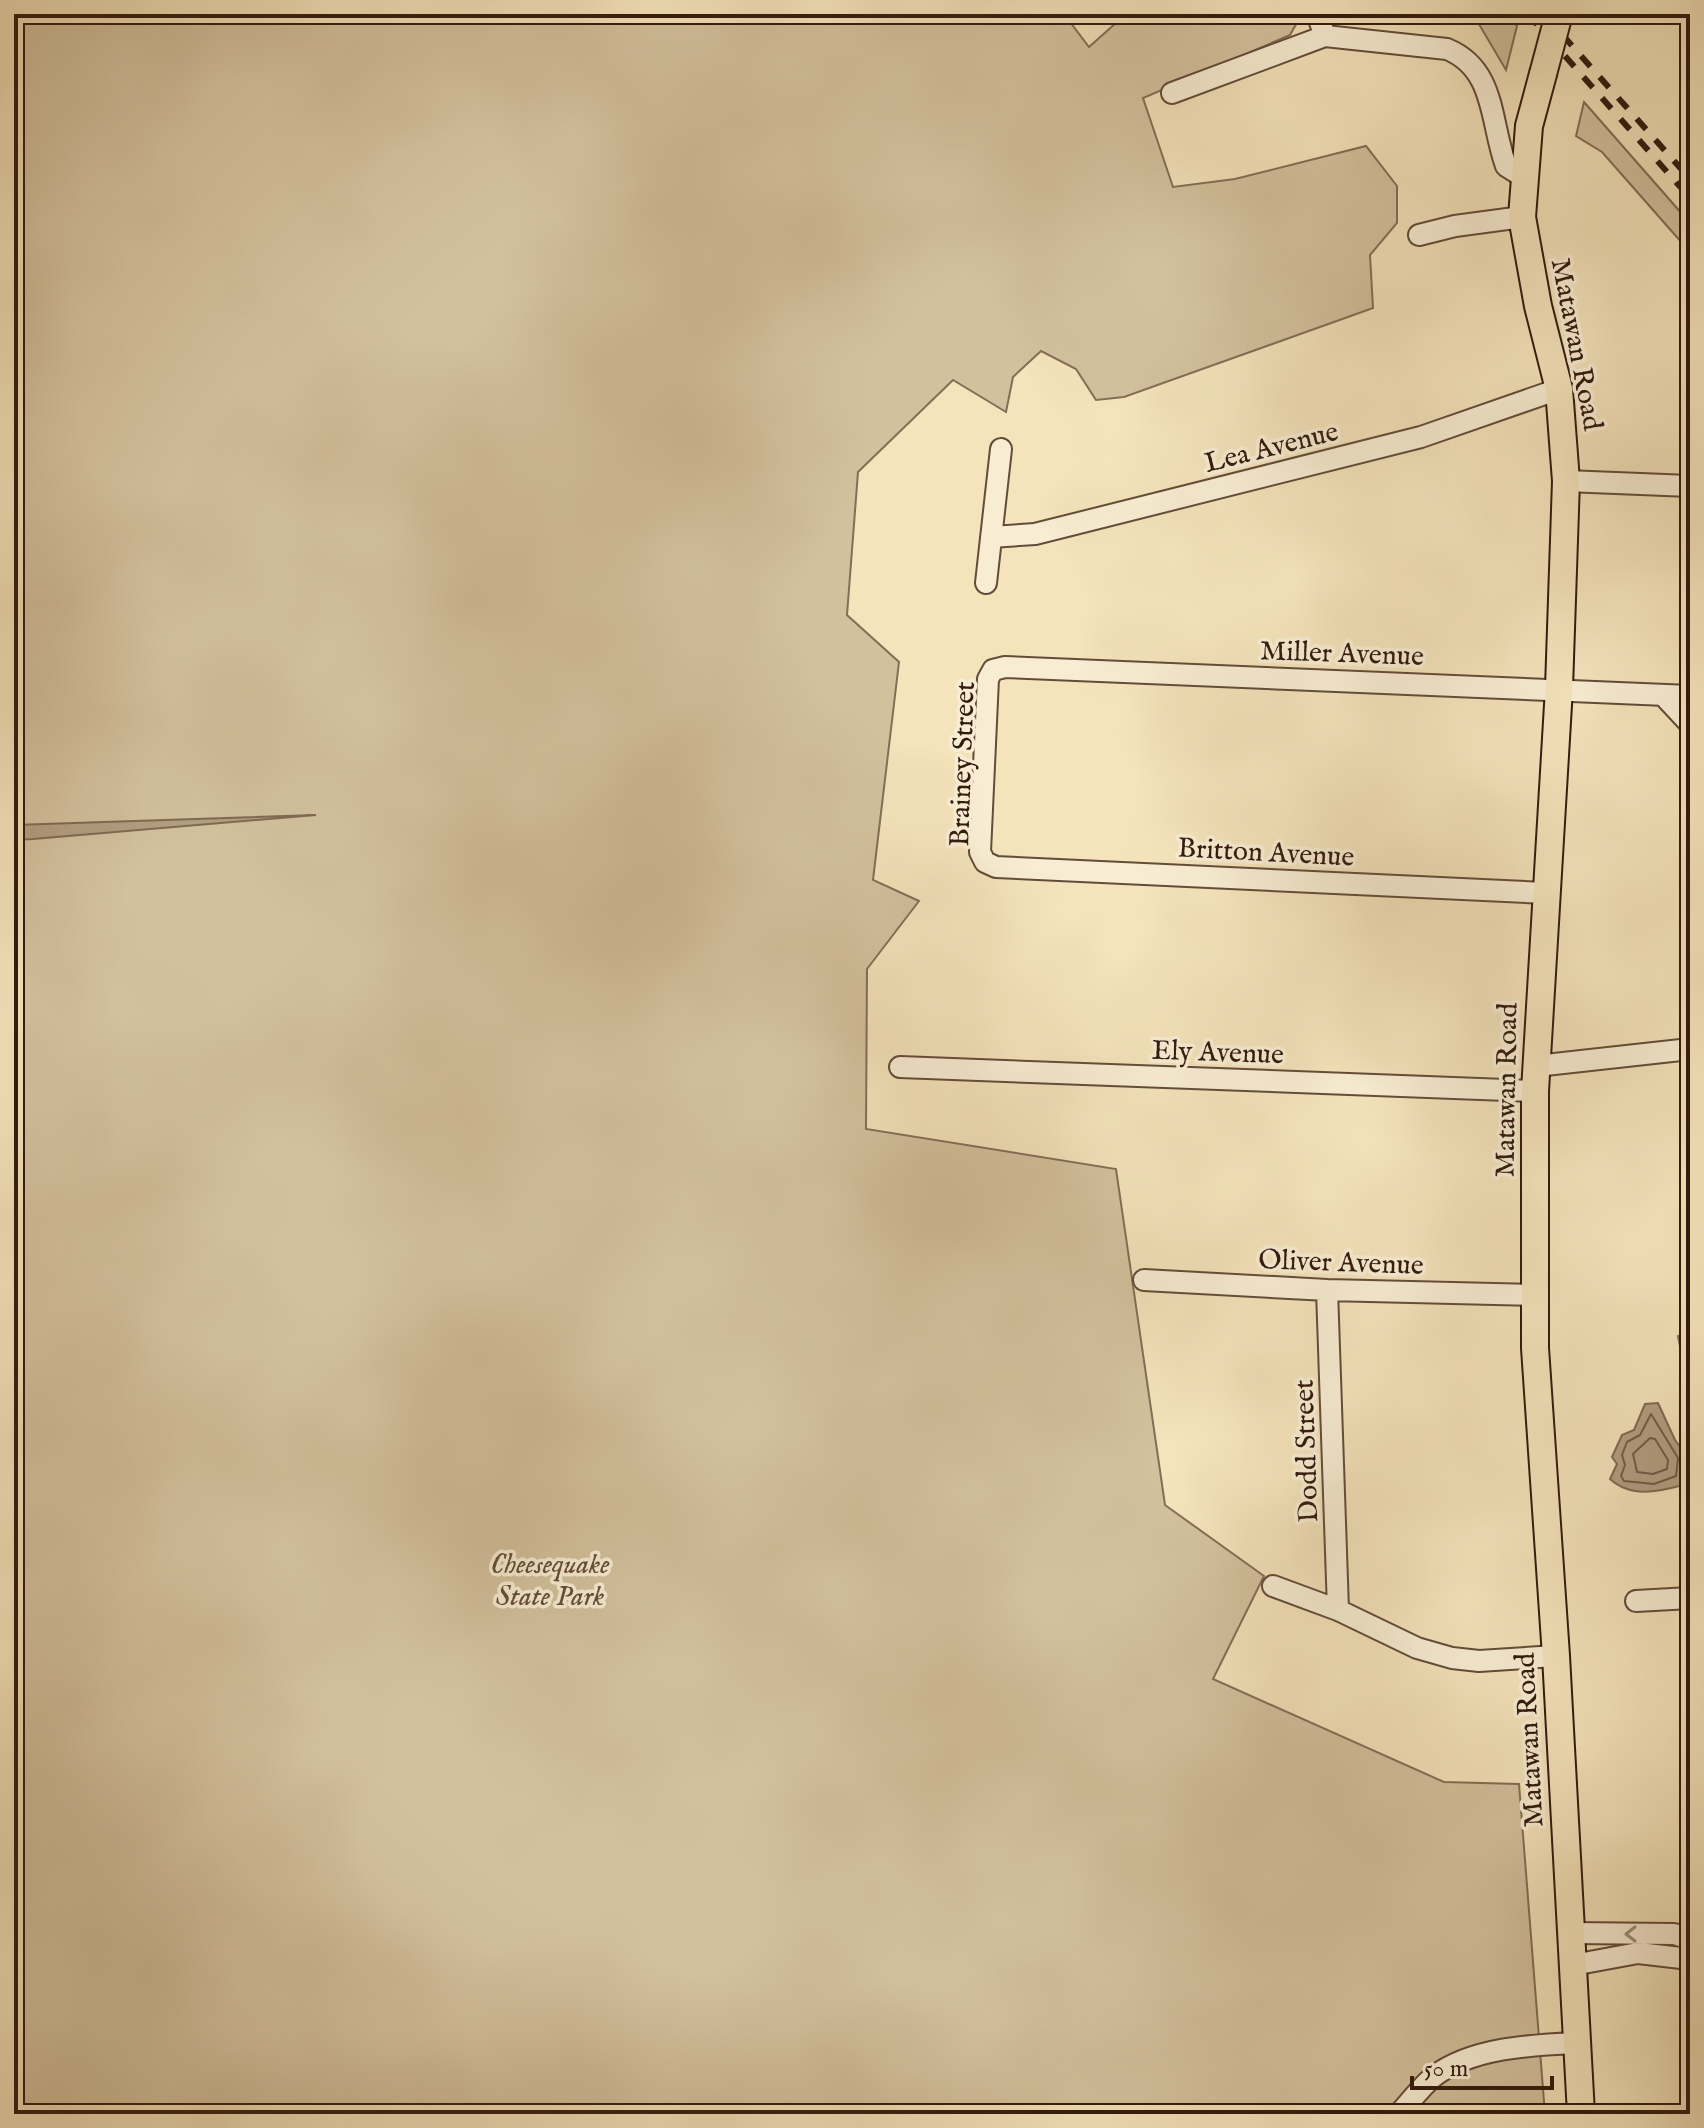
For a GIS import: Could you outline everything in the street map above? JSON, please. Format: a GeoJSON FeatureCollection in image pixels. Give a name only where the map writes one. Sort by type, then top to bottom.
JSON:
{"type":"FeatureCollection","features":[{"type":"Feature","properties":{"kind":"main road","name":"Matawan Road"},"geometry":{"type":"LineString","coordinates":[[1559,14],[1529,126],[1522,176],[1522,217],[1538,306],[1559,389],[1566,481],[1559,688],[1535,1079],[1535,1348],[1556,1656],[1581,2114]]}},
{"type":"Feature","properties":{"kind":"street"},"geometry":{"type":"LineString","coordinates":[[1317,14],[1325,36]]}},
{"type":"Feature","properties":{"kind":"street"},"geometry":{"type":"LineString","coordinates":[[1172,93],[1325,36],[1447,49],[1465,57],[1476,67],[1488,95],[1506,166],[1522,176]]}},
{"type":"Feature","properties":{"kind":"street"},"geometry":{"type":"LineString","coordinates":[[1419,235],[1522,217]]}},
{"type":"Feature","properties":{"kind":"street","name":"Lea Avenue"},"geometry":{"type":"LineString","coordinates":[[991,537],[1035,534],[1421,437],[1559,389]]}},
{"type":"Feature","properties":{"kind":"street"},"geometry":{"type":"LineString","coordinates":[[986,583],[1001,449]]}},
{"type":"Feature","properties":{"kind":"street"},"geometry":{"type":"LineString","coordinates":[[1566,481],[1690,486]]}},
{"type":"Feature","properties":{"kind":"street","name":"Miller Avenue"},"geometry":{"type":"LineString","coordinates":[[993,670],[1005,667],[1559,688],[1690,696]]}},
{"type":"Feature","properties":{"kind":"street","name":"Brainey Street"},"geometry":{"type":"LineString","coordinates":[[985,862],[980,852],[988,679],[993,670]]}},
{"type":"Feature","properties":{"kind":"street"},"geometry":{"type":"LineString","coordinates":[[1663,695],[1690,724]]}},
{"type":"Feature","properties":{"kind":"street","name":"Britton Avenue"},"geometry":{"type":"LineString","coordinates":[[985,862],[996,867],[1545,893]]}},
{"type":"Feature","properties":{"kind":"street","name":"Ely Avenue"},"geometry":{"type":"LineString","coordinates":[[900,1067],[1535,1079],[1690,1049]]}},
{"type":"Feature","properties":{"kind":"street","name":"Oliver Avenue"},"geometry":{"type":"LineString","coordinates":[[1144,1280],[1327,1290],[1535,1295]]}},
{"type":"Feature","properties":{"kind":"street","name":"Dodd Street"},"geometry":{"type":"LineString","coordinates":[[1327,1290],[1338,1610]]}},
{"type":"Feature","properties":{"kind":"street"},"geometry":{"type":"LineString","coordinates":[[1273,1586],[1338,1610],[1417,1648],[1452,1658],[1479,1661],[1556,1656]]}},
{"type":"Feature","properties":{"kind":"street"},"geometry":{"type":"LineString","coordinates":[[1636,1601],[1690,1598]]}},
{"type":"Feature","properties":{"kind":"street"},"geometry":{"type":"LineString","coordinates":[[1571,1933],[1674,1934],[1690,1939]]}},
{"type":"Feature","properties":{"kind":"street"},"geometry":{"type":"LineString","coordinates":[[1573,1965],[1638,1953],[1690,1959]]}},
{"type":"Feature","properties":{"kind":"street"},"geometry":{"type":"LineString","coordinates":[[1399,2114],[1434,2076],[1479,2055],[1536,2045],[1579,2043]]}},
{"type":"Feature","properties":{"kind":"green space","name":"Cheesequake State Park"},"geometry":{"type":"Polygon","coordinates":[[[14,14],[1064,14],[1089,47],[1126,14],[1302,14],[1290,35],[1143,98],[1173,187],[1235,179],[1366,146],[1397,186],[1397,223],[1370,255],[1373,308],[1124,397],[1096,400],[1076,369],[1041,351],[1013,377],[1006,412],[953,380],[858,472],[847,615],[899,662],[873,880],[919,901],[867,969],[866,1129],[1116,1169],[1165,1505],[1264,1576],[1213,1679],[1444,1782],[1519,1784],[1545,2114],[14,2114],[14,14]]]}},
{"type":"Feature","properties":{"kind":"green space"},"geometry":{"type":"Polygon","coordinates":[[[1473,14],[1507,14],[1517,26],[1506,70],[1473,14]]]}},
{"type":"Feature","properties":{"kind":"green space"},"geometry":{"type":"Polygon","coordinates":[[[1584,102],[1690,223],[1690,252],[1602,152],[1576,136],[1584,102]]]}},
{"type":"Feature","properties":{"kind":"green space"},"geometry":{"type":"Polygon","coordinates":[[[1690,1331],[1690,1397],[1678,1336],[1690,1331]]]}},
{"type":"Feature","properties":{"kind":"water"},"geometry":{"type":"Polygon","coordinates":[[[316,815],[33,839],[14,840],[14,825],[316,815]]]}},
{"type":"Feature","properties":{"kind":"water"},"geometry":{"type":"Polygon","coordinates":[[[1658,1403],[1675,1440],[1687,1456],[1683,1485],[1645,1492],[1627,1489],[1610,1479],[1617,1464],[1612,1457],[1622,1435],[1634,1430],[1645,1404],[1658,1403]]]}},
{"type":"Feature","properties":{"kind":"railway"},"geometry":{"type":"LineString","coordinates":[[1528,14],[1690,198]]}},
{"type":"Feature","properties":{"kind":"railway"},"geometry":{"type":"LineString","coordinates":[[1544,14],[1690,179]]}}]}
